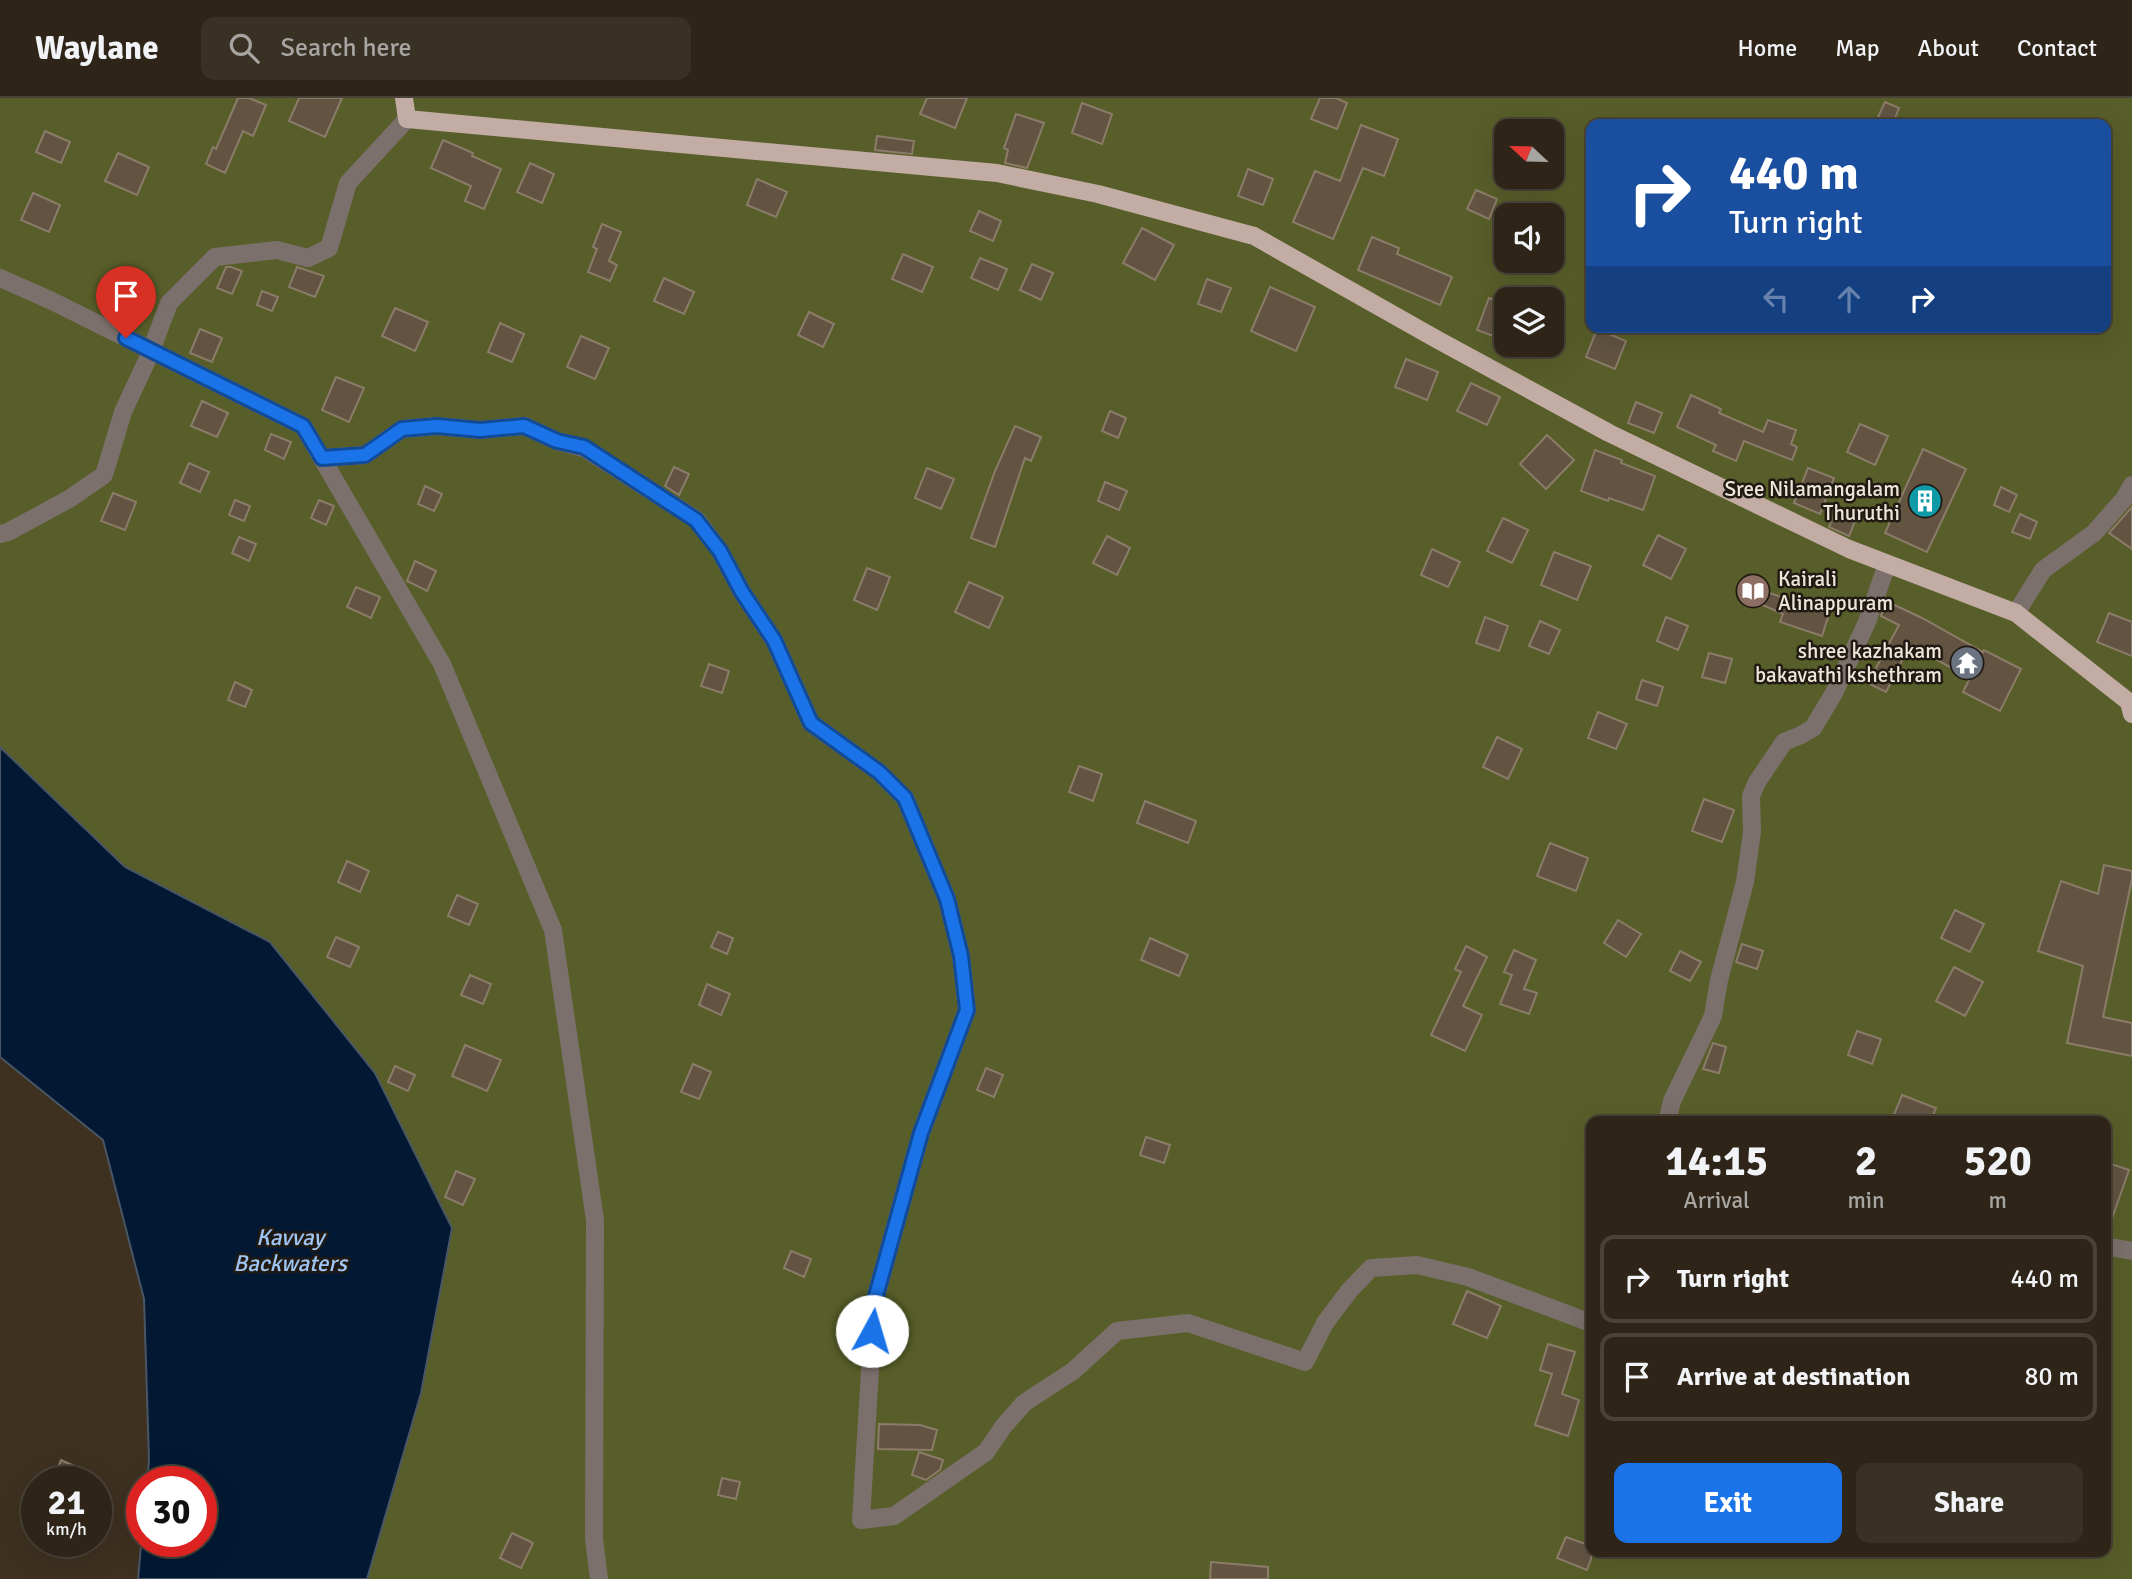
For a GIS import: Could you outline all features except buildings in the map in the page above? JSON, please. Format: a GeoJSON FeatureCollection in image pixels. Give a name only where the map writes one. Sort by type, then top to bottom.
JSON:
{"type":"FeatureCollection","features":[{"type":"Feature","properties":{"kind":"main road"},"geometry":{"type":"LineString","coordinates":[[404,98],[407,119],[998,173],[1098,194],[1254,236],[1609,433],[1849,550],[2017,613],[2129,702],[2132,714]]}},
{"type":"Feature","properties":{"kind":"street"},"geometry":{"type":"LineString","coordinates":[[0,534],[57,506],[104,475],[123,412],[169,303],[215,257],[277,250],[308,258],[330,248],[348,183],[407,119]]}},
{"type":"Feature","properties":{"kind":"street"},"geometry":{"type":"LineString","coordinates":[[0,278],[52,301],[303,426],[442,664],[553,930],[594,1220],[594,1539],[599,1579]]}},
{"type":"Feature","properties":{"kind":"street"},"geometry":{"type":"LineString","coordinates":[[322,458],[365,455],[402,429],[437,426],[480,430],[524,426],[557,441],[584,447],[696,520],[720,551],[742,592],[774,640],[811,723],[879,772],[905,798],[947,899],[961,956],[967,1010],[921,1133],[874,1303],[861,1520],[894,1516],[986,1452],[1024,1403],[1073,1371],[1117,1331],[1188,1323],[1305,1362],[1325,1322],[1371,1268],[1417,1265],[1468,1277],[1586,1321]]}},
{"type":"Feature","properties":{"kind":"street"},"geometry":{"type":"LineString","coordinates":[[2017,613],[2043,570],[2094,533],[2124,499],[2132,485]]}},
{"type":"Feature","properties":{"kind":"street"},"geometry":{"type":"LineString","coordinates":[[1668,1116],[1672,1101],[1713,1016],[1719,980],[1745,881],[1752,832],[1751,796],[1757,782],[1784,742],[1813,728],[1834,693],[1867,622],[1887,564]]}},
{"type":"Feature","properties":{"kind":"street"},"geometry":{"type":"LineString","coordinates":[[2111,1247],[2132,1251]]}},
{"type":"Feature","properties":{"kind":"green space"},"geometry":{"type":"Polygon","coordinates":[[[0,98],[2132,98],[2132,1579],[367,1579],[421,1393],[452,1228],[270,942],[125,867],[0,747],[0,98]]]}},
{"type":"Feature","properties":{"kind":"water","name":"Kavvay Backwaters"},"geometry":{"type":"Polygon","coordinates":[[[0,747],[125,867],[270,942],[375,1073],[452,1228],[421,1393],[367,1579],[138,1579],[140,1557],[217,1557],[217,1466],[148,1466],[144,1299],[103,1140],[0,1057],[0,747]]]}},
{"type":"Feature","properties":{"kind":"place","name":"Sree Nilamangalam Thuruthi"},"geometry":{"type":"Point","coordinates":[1925,501]}},
{"type":"Feature","properties":{"kind":"place","name":"Kairali Alinappuram"},"geometry":{"type":"Point","coordinates":[1753,591]}},
{"type":"Feature","properties":{"kind":"place","name":"shree kazhakam bakavathi kshethram"},"geometry":{"type":"Point","coordinates":[1967,663]}},
{"type":"Feature","properties":{"kind":"route"},"geometry":{"type":"LineString","coordinates":[[126,338],[303,426],[322,458],[365,455],[402,429],[437,426],[480,430],[524,426],[557,441],[584,447],[696,520],[720,551],[742,592],[774,640],[811,723],[879,772],[905,798],[947,899],[961,956],[967,1010],[921,1133],[874,1303],[872,1331]]}}]}
